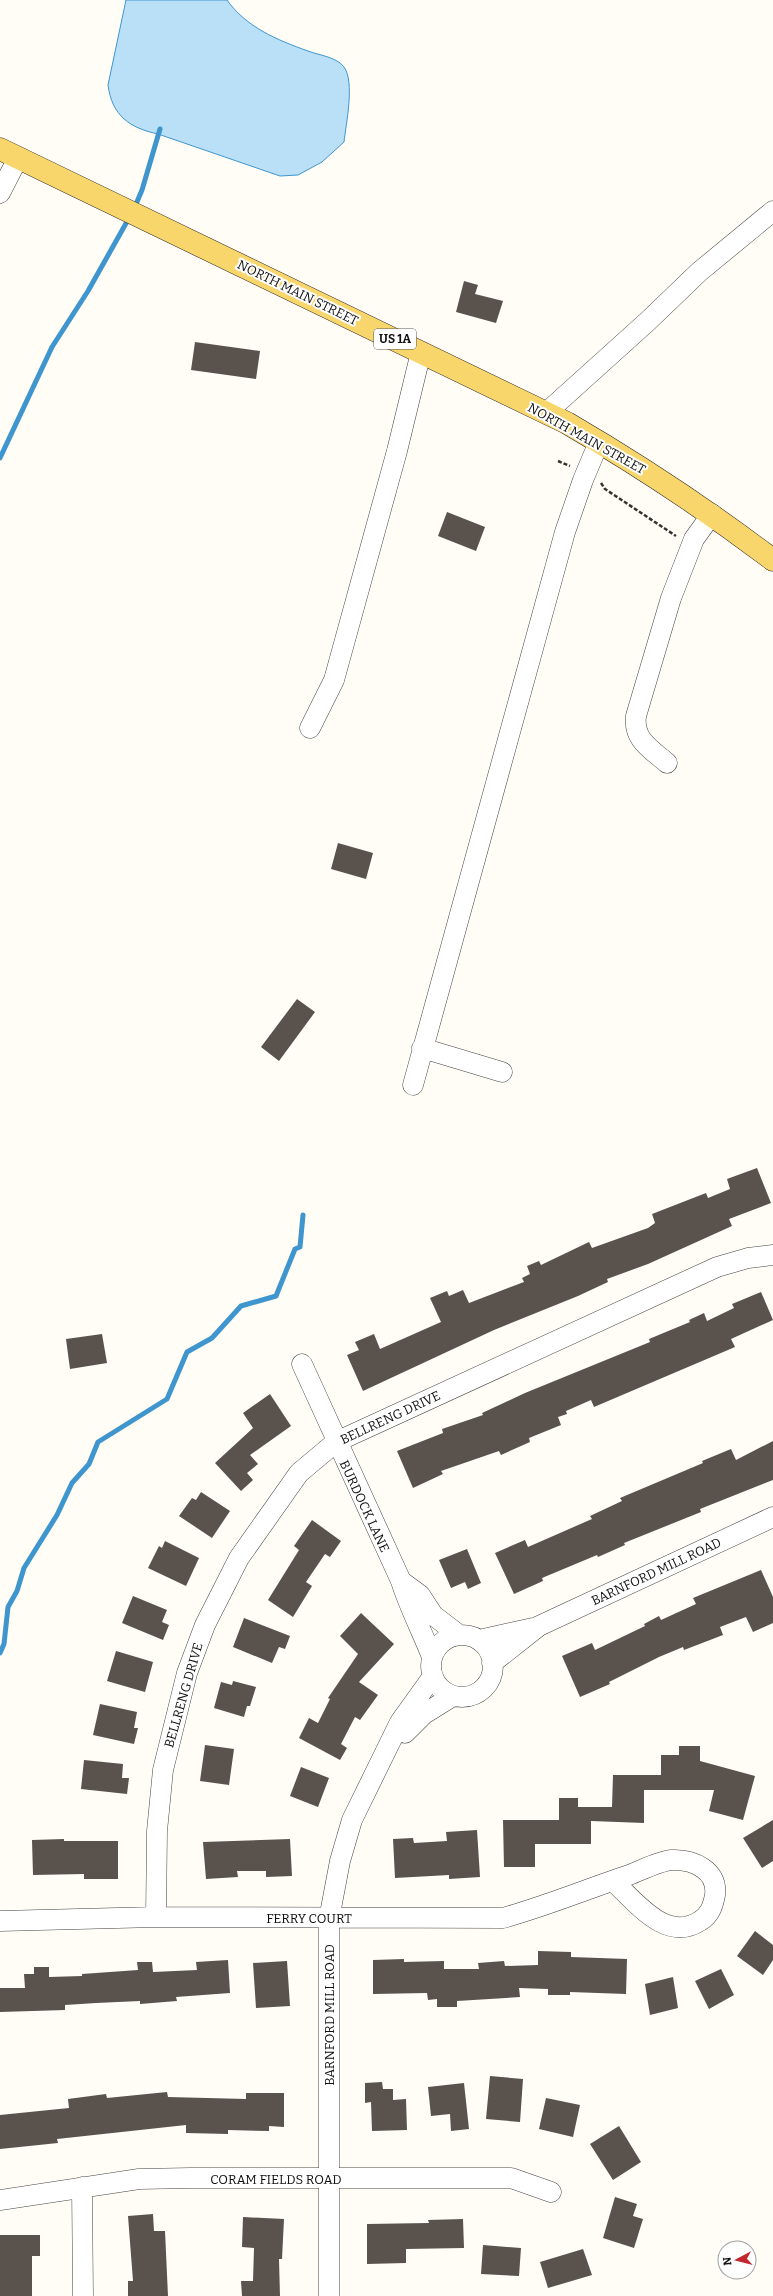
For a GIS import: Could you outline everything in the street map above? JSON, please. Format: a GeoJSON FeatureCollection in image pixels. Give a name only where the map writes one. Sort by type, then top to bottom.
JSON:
{"type":"FeatureCollection","features":[{"type":"Feature","properties":{"kind":"main road","name":"NORTH MAIN STREET"},"geometry":{"type":"LineString","coordinates":[[9,154],[546,413],[600,442],[712,514],[773,560]]}},
{"type":"Feature","properties":{"kind":"street"},"geometry":{"type":"LineString","coordinates":[[0,193],[9,154]]}},
{"type":"Feature","properties":{"kind":"street"},"geometry":{"type":"LineString","coordinates":[[546,413],[648,321],[699,272],[773,211]]}},
{"type":"Feature","properties":{"kind":"street"},"geometry":{"type":"LineString","coordinates":[[310,728],[334,680],[397,451],[422,352]]}},
{"type":"Feature","properties":{"kind":"street"},"geometry":{"type":"LineString","coordinates":[[412,1085],[566,532],[583,480],[600,442]]}},
{"type":"Feature","properties":{"kind":"street"},"geometry":{"type":"LineString","coordinates":[[667,763],[637,733],[635,727],[636,716],[671,598],[694,539],[712,514]]}},
{"type":"Feature","properties":{"kind":"street"},"geometry":{"type":"LineString","coordinates":[[422,1048],[502,1072]]}},
{"type":"Feature","properties":{"kind":"street","name":"BELLRENG DRIVE"},"geometry":{"type":"LineString","coordinates":[[156,1917],[156,1831],[162,1770],[187,1673],[205,1624],[239,1558],[277,1501],[299,1473],[336,1442],[717,1267],[748,1258],[773,1255]]}},
{"type":"Feature","properties":{"kind":"street","name":"BURDOCK LANE"},"geometry":{"type":"LineString","coordinates":[[302,1364],[336,1442],[401,1581],[408,1603],[420,1626],[433,1666]]}},
{"type":"Feature","properties":{"kind":"street","name":"BARNFORD MILL ROAD"},"geometry":{"type":"LineString","coordinates":[[329,2296],[329,1919],[340,1861],[352,1820],[373,1775],[390,1746],[400,1722],[433,1666],[438,1646],[447,1639],[459,1635],[471,1636],[479,1640],[539,1626],[773,1517]]}},
{"type":"Feature","properties":{"kind":"street","name":"BURDOCK LANE"},"geometry":{"type":"LineString","coordinates":[[401,1581],[420,1595],[433,1615],[459,1635]]}},
{"type":"Feature","properties":{"kind":"street","name":"BARNFORD MILL ROAD"},"geometry":{"type":"LineString","coordinates":[[390,1746],[424,1714],[453,1696],[464,1697],[476,1694],[486,1686],[491,1675],[492,1664],[539,1626]]}},
{"type":"Feature","properties":{"kind":"street"},"geometry":{"type":"LineString","coordinates":[[479,1640],[486,1646],[492,1664]]}},
{"type":"Feature","properties":{"kind":"street"},"geometry":{"type":"LineString","coordinates":[[433,1666],[444,1693],[453,1696]]}},
{"type":"Feature","properties":{"kind":"street","name":"FERRY COURT"},"geometry":{"type":"LineString","coordinates":[[0,1921],[156,1917],[329,1919],[503,1918],[540,1908],[612,1880],[671,1860],[695,1862],[708,1872],[715,1891],[714,1903],[708,1916],[694,1925],[679,1928],[667,1926],[654,1919],[612,1880]]}},
{"type":"Feature","properties":{"kind":"street","name":"CORAM FIELDS ROAD"},"geometry":{"type":"LineString","coordinates":[[0,2200],[139,2179],[511,2178],[551,2192]]}},
{"type":"Feature","properties":{"kind":"street"},"geometry":{"type":"LineString","coordinates":[[82,2187],[83,2296]]}},
{"type":"Feature","properties":{"kind":"path"},"geometry":{"type":"LineString","coordinates":[[558,461],[573,468]]}},
{"type":"Feature","properties":{"kind":"path"},"geometry":{"type":"LineString","coordinates":[[601,483],[605,489],[682,540]]}},
{"type":"Feature","properties":{"kind":"water"},"geometry":{"type":"Polygon","coordinates":[[[126,0],[227,0],[243,18],[263,32],[296,47],[337,61],[344,67],[349,83],[349,103],[344,142],[322,162],[298,175],[280,176],[131,124],[118,113],[110,96],[108,85],[126,0]]]}},
{"type":"Feature","properties":{"kind":"building"},"geometry":{"type":"Polygon","coordinates":[[[464,281],[478,285],[475,294],[503,301],[496,323],[456,312],[464,281]]]}},
{"type":"Feature","properties":{"kind":"building"},"geometry":{"type":"Polygon","coordinates":[[[195,342],[260,351],[256,379],[191,370],[195,342]]]}},
{"type":"Feature","properties":{"kind":"building"},"geometry":{"type":"Polygon","coordinates":[[[447,512],[485,527],[476,551],[438,536],[447,512]]]}},
{"type":"Feature","properties":{"kind":"building"},"geometry":{"type":"Polygon","coordinates":[[[338,843],[373,853],[366,879],[331,869],[338,843]]]}},
{"type":"Feature","properties":{"kind":"building"},"geometry":{"type":"Polygon","coordinates":[[[297,999],[315,1012],[279,1061],[261,1047],[297,999]]]}},
{"type":"Feature","properties":{"kind":"building"},"geometry":{"type":"Polygon","coordinates":[[[757,1168],[771,1203],[729,1219],[732,1226],[648,1264],[607,1279],[608,1282],[578,1296],[494,1330],[363,1391],[347,1355],[359,1350],[355,1342],[374,1334],[380,1349],[441,1322],[430,1298],[447,1291],[449,1296],[463,1290],[469,1303],[524,1282],[522,1278],[530,1274],[527,1266],[539,1261],[541,1265],[589,1242],[592,1248],[648,1228],[655,1223],[652,1214],[706,1193],[708,1198],[730,1189],[727,1179],[757,1168]]]}},
{"type":"Feature","properties":{"kind":"building"},"geometry":{"type":"Polygon","coordinates":[[[761,1292],[773,1320],[731,1339],[735,1347],[594,1407],[591,1400],[566,1411],[567,1414],[558,1417],[561,1425],[529,1438],[530,1442],[501,1455],[499,1451],[441,1471],[443,1474],[413,1488],[397,1451],[443,1433],[442,1429],[483,1415],[482,1413],[525,1393],[650,1342],[649,1339],[690,1322],[689,1320],[704,1313],[707,1321],[734,1308],[732,1304],[761,1292]]]}},
{"type":"Feature","properties":{"kind":"building"},"geometry":{"type":"Polygon","coordinates":[[[102,1334],[107,1363],[70,1369],[66,1339],[102,1334]]]}},
{"type":"Feature","properties":{"kind":"building"},"geometry":{"type":"Polygon","coordinates":[[[270,1394],[291,1426],[250,1455],[258,1464],[247,1473],[253,1480],[241,1491],[215,1463],[253,1428],[243,1413],[270,1394]]]}},
{"type":"Feature","properties":{"kind":"building"},"geometry":{"type":"Polygon","coordinates":[[[773,1441],[773,1480],[700,1509],[701,1512],[624,1543],[625,1545],[598,1557],[597,1555],[542,1578],[543,1581],[514,1594],[495,1553],[525,1540],[528,1547],[592,1519],[590,1516],[622,1501],[620,1498],[703,1463],[702,1461],[731,1449],[736,1460],[773,1441]]]}},
{"type":"Feature","properties":{"kind":"building"},"geometry":{"type":"Polygon","coordinates":[[[201,1492],[230,1511],[212,1538],[179,1516],[192,1498],[196,1500],[201,1492]]]}},
{"type":"Feature","properties":{"kind":"building"},"geometry":{"type":"Polygon","coordinates":[[[312,1520],[341,1541],[330,1557],[325,1554],[306,1582],[312,1586],[293,1617],[268,1600],[299,1550],[294,1546],[312,1520]]]}},
{"type":"Feature","properties":{"kind":"building"},"geometry":{"type":"Polygon","coordinates":[[[165,1541],[199,1558],[186,1586],[148,1568],[159,1546],[162,1548],[165,1541]]]}},
{"type":"Feature","properties":{"kind":"building"},"geometry":{"type":"Polygon","coordinates":[[[467,1549],[481,1583],[468,1589],[465,1582],[451,1588],[439,1560],[467,1549]]]}},
{"type":"Feature","properties":{"kind":"building"},"geometry":{"type":"Polygon","coordinates":[[[761,1570],[773,1597],[773,1623],[753,1632],[746,1617],[720,1627],[723,1635],[684,1650],[683,1647],[659,1657],[609,1682],[610,1684],[580,1697],[562,1656],[592,1643],[595,1650],[645,1626],[644,1624],[659,1616],[661,1620],[696,1604],[693,1598],[761,1570]]]}},
{"type":"Feature","properties":{"kind":"building"},"geometry":{"type":"Polygon","coordinates":[[[133,1596],[167,1610],[162,1622],[169,1625],[163,1640],[122,1623],[133,1596]]]}},
{"type":"Feature","properties":{"kind":"building"},"geometry":{"type":"Polygon","coordinates":[[[361,1613],[394,1644],[359,1682],[378,1695],[360,1720],[355,1717],[341,1744],[347,1748],[340,1760],[299,1738],[309,1718],[318,1723],[330,1699],[328,1698],[358,1654],[340,1636],[361,1613]]]}},
{"type":"Feature","properties":{"kind":"building"},"geometry":{"type":"Polygon","coordinates":[[[244,1618],[290,1636],[285,1649],[279,1647],[272,1663],[233,1647],[244,1618]]]}},
{"type":"Feature","properties":{"kind":"building"},"geometry":{"type":"Polygon","coordinates":[[[116,1651],[153,1662],[145,1692],[107,1681],[116,1651]]]}},
{"type":"Feature","properties":{"kind":"building"},"geometry":{"type":"Polygon","coordinates":[[[233,1681],[256,1687],[250,1706],[247,1706],[244,1717],[214,1708],[221,1682],[232,1685],[233,1681]]]}},
{"type":"Feature","properties":{"kind":"building"},"geometry":{"type":"Polygon","coordinates":[[[100,1704],[137,1712],[134,1728],[138,1728],[134,1744],[93,1735],[100,1704]]]}},
{"type":"Feature","properties":{"kind":"building"},"geometry":{"type":"Polygon","coordinates":[[[205,1745],[234,1749],[229,1785],[200,1781],[205,1745]]]}},
{"type":"Feature","properties":{"kind":"building"},"geometry":{"type":"Polygon","coordinates":[[[679,1746],[700,1746],[700,1761],[755,1776],[743,1820],[709,1811],[714,1790],[644,1790],[644,1823],[591,1821],[591,1844],[535,1844],[535,1867],[504,1867],[503,1820],[559,1820],[559,1798],[578,1798],[578,1807],[612,1807],[613,1775],[661,1775],[661,1755],[679,1755],[679,1746]]]}},
{"type":"Feature","properties":{"kind":"building"},"geometry":{"type":"Polygon","coordinates":[[[84,1760],[123,1764],[122,1778],[129,1778],[127,1794],[81,1789],[84,1760]]]}},
{"type":"Feature","properties":{"kind":"building"},"geometry":{"type":"Polygon","coordinates":[[[301,1767],[329,1778],[318,1807],[290,1796],[301,1767]]]}},
{"type":"Feature","properties":{"kind":"building"},"geometry":{"type":"Polygon","coordinates":[[[773,1820],[773,1861],[762,1868],[743,1838],[773,1820]]]}},
{"type":"Feature","properties":{"kind":"building"},"geometry":{"type":"Polygon","coordinates":[[[477,1830],[480,1877],[449,1879],[449,1875],[395,1878],[393,1839],[413,1838],[414,1843],[447,1841],[446,1832],[477,1830]]]}},
{"type":"Feature","properties":{"kind":"building"},"geometry":{"type":"Polygon","coordinates":[[[64,1839],[64,1841],[118,1841],[118,1879],[84,1879],[84,1874],[33,1875],[32,1840],[64,1839]]]}},
{"type":"Feature","properties":{"kind":"building"},"geometry":{"type":"Polygon","coordinates":[[[290,1839],[292,1876],[266,1877],[266,1871],[237,1871],[238,1877],[206,1879],[203,1842],[290,1839]]]}},
{"type":"Feature","properties":{"kind":"building"},"geometry":{"type":"Polygon","coordinates":[[[755,1931],[773,1945],[773,1960],[763,1975],[737,1956],[755,1931]]]}},
{"type":"Feature","properties":{"kind":"building"},"geometry":{"type":"Polygon","coordinates":[[[538,1951],[571,1952],[571,1957],[627,1959],[626,1994],[570,1992],[570,1995],[548,1995],[548,1989],[519,1988],[520,1997],[457,2001],[457,2007],[437,2007],[437,1999],[428,2000],[427,1993],[373,1994],[373,1960],[404,1959],[404,1962],[444,1961],[444,1969],[479,1969],[478,1963],[504,1961],[505,1966],[538,1965],[538,1951]]]}},
{"type":"Feature","properties":{"kind":"building"},"geometry":{"type":"Polygon","coordinates":[[[228,1960],[230,1993],[176,1997],[177,2001],[140,2004],[140,2001],[96,2003],[65,2005],[65,2010],[0,2012],[0,1988],[25,1988],[24,1974],[34,1974],[34,1967],[49,1967],[49,1977],[82,1976],[82,1974],[138,1970],[137,1962],[152,1962],[153,1972],[197,1970],[196,1962],[228,1960]]]}},
{"type":"Feature","properties":{"kind":"building"},"geometry":{"type":"Polygon","coordinates":[[[287,1961],[290,2006],[256,2008],[253,1963],[287,1961]]]}},
{"type":"Feature","properties":{"kind":"building"},"geometry":{"type":"Polygon","coordinates":[[[721,1969],[734,1995],[709,2009],[695,1981],[721,1969]]]}},
{"type":"Feature","properties":{"kind":"building"},"geometry":{"type":"Polygon","coordinates":[[[673,1977],[678,2008],[650,2015],[645,1984],[673,1977]]]}},
{"type":"Feature","properties":{"kind":"building"},"geometry":{"type":"Polygon","coordinates":[[[490,2076],[523,2079],[520,2122],[486,2119],[490,2076]]]}},
{"type":"Feature","properties":{"kind":"building"},"geometry":{"type":"Polygon","coordinates":[[[382,2082],[383,2089],[393,2089],[393,2100],[406,2099],[407,2130],[372,2131],[371,2102],[365,2103],[365,2083],[382,2082]]]}},
{"type":"Feature","properties":{"kind":"building"},"geometry":{"type":"Polygon","coordinates":[[[464,2083],[469,2129],[451,2131],[450,2114],[431,2116],[428,2087],[464,2083]]]}},
{"type":"Feature","properties":{"kind":"building"},"geometry":{"type":"Polygon","coordinates":[[[167,2092],[168,2097],[246,2099],[246,2093],[284,2093],[284,2127],[269,2126],[269,2131],[228,2130],[228,2134],[186,2133],[186,2125],[57,2139],[58,2143],[0,2149],[0,2115],[69,2108],[68,2099],[106,2094],[107,2098],[167,2092]]]}},
{"type":"Feature","properties":{"kind":"building"},"geometry":{"type":"Polygon","coordinates":[[[546,2098],[580,2105],[573,2137],[539,2129],[546,2098]]]}},
{"type":"Feature","properties":{"kind":"building"},"geometry":{"type":"Polygon","coordinates":[[[619,2126],[641,2162],[613,2180],[590,2144],[619,2126]]]}},
{"type":"Feature","properties":{"kind":"building"},"geometry":{"type":"Polygon","coordinates":[[[615,2197],[637,2204],[633,2216],[643,2219],[634,2248],[603,2238],[615,2197]]]}},
{"type":"Feature","properties":{"kind":"building"},"geometry":{"type":"Polygon","coordinates":[[[153,2214],[154,2231],[165,2231],[168,2296],[128,2296],[128,2281],[133,2281],[128,2216],[153,2214]]]}},
{"type":"Feature","properties":{"kind":"building"},"geometry":{"type":"Polygon","coordinates":[[[243,2217],[284,2219],[282,2259],[279,2259],[280,2296],[242,2296],[241,2281],[253,2281],[254,2248],[242,2247],[243,2217]]]}},
{"type":"Feature","properties":{"kind":"building"},"geometry":{"type":"Polygon","coordinates":[[[463,2219],[464,2248],[406,2249],[406,2263],[367,2264],[367,2224],[429,2223],[428,2220],[463,2219]]]}},
{"type":"Feature","properties":{"kind":"building"},"geometry":{"type":"Polygon","coordinates":[[[0,2235],[40,2235],[40,2256],[32,2256],[32,2296],[0,2296],[0,2235]]]}},
{"type":"Feature","properties":{"kind":"building"},"geometry":{"type":"Polygon","coordinates":[[[483,2245],[521,2248],[519,2276],[481,2274],[483,2245]]]}},
{"type":"Feature","properties":{"kind":"building"},"geometry":{"type":"Polygon","coordinates":[[[583,2249],[592,2275],[548,2288],[540,2262],[583,2249]]]}},
{"type":"Feature","properties":{"kind":"waterway"},"geometry":{"type":"LineString","coordinates":[[134,209],[142,190],[160,129]]}},
{"type":"Feature","properties":{"kind":"waterway"},"geometry":{"type":"LineString","coordinates":[[0,458],[52,347],[88,291],[129,218]]}},
{"type":"Feature","properties":{"kind":"waterway"},"geometry":{"type":"LineString","coordinates":[[0,1653],[4,1644],[8,1607],[17,1591],[24,1568],[57,1515],[72,1483],[89,1464],[98,1442],[167,1399],[187,1352],[212,1338],[241,1306],[276,1296],[295,1249],[300,1247],[303,1215]]}}]}
